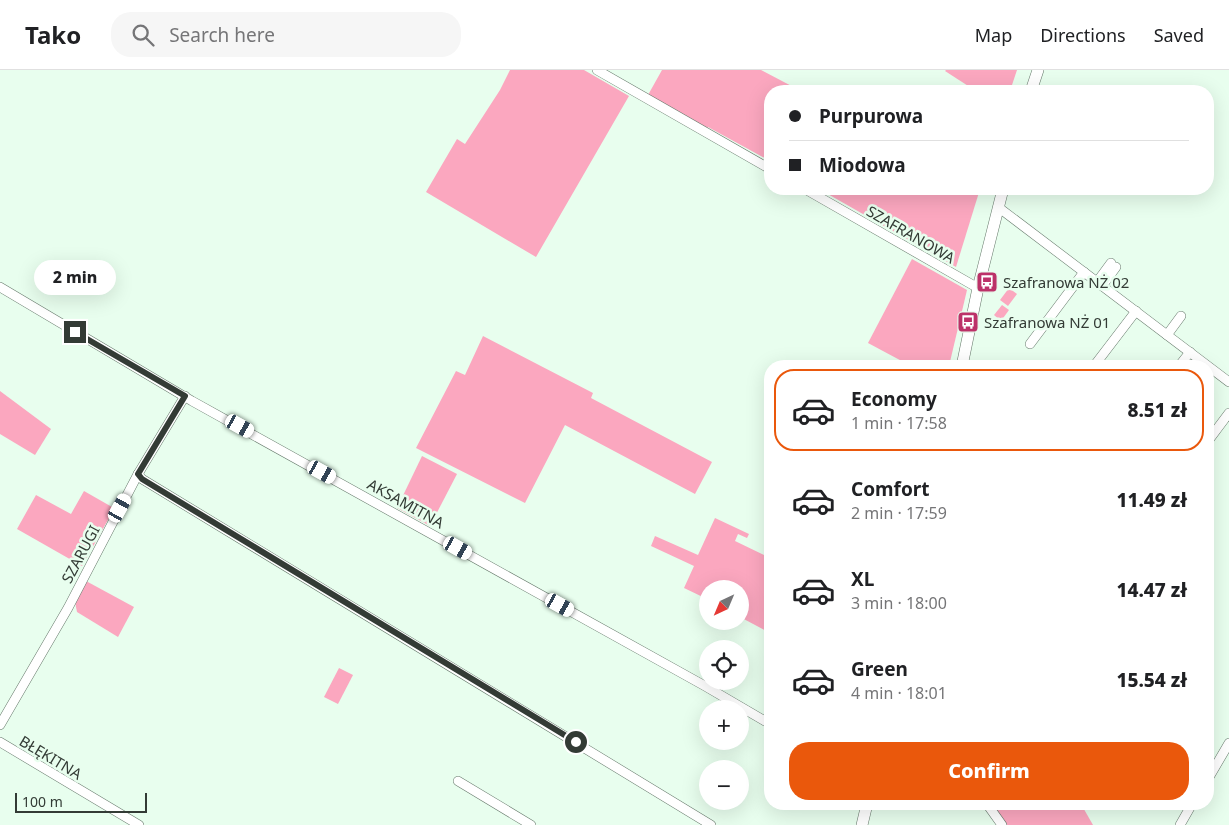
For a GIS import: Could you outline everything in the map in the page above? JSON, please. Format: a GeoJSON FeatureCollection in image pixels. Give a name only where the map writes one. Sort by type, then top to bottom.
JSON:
{"type":"FeatureCollection","features":[{"type":"Feature","properties":{"kind":"street"},"geometry":{"type":"LineString","coordinates":[[598,70],[764,166]]}},
{"type":"Feature","properties":{"kind":"street"},"geometry":{"type":"LineString","coordinates":[[1033,85],[1038,70]]}},
{"type":"Feature","properties":{"kind":"street","name":"SZAFRANOWA"},"geometry":{"type":"LineString","coordinates":[[815,195],[978,288]]}},
{"type":"Feature","properties":{"kind":"street"},"geometry":{"type":"LineString","coordinates":[[963,360],[978,288],[1001,195]]}},
{"type":"Feature","properties":{"kind":"street"},"geometry":{"type":"LineString","coordinates":[[998,207],[1201,360]]}},
{"type":"Feature","properties":{"kind":"street"},"geometry":{"type":"LineString","coordinates":[[1100,284],[1113,266]]}},
{"type":"Feature","properties":{"kind":"street"},"geometry":{"type":"LineString","coordinates":[[1030,344],[1084,272]]}},
{"type":"Feature","properties":{"kind":"street","name":"AKSAMITNA"},"geometry":{"type":"LineString","coordinates":[[0,288],[185,396],[697,681],[764,720]]}},
{"type":"Feature","properties":{"kind":"street"},"geometry":{"type":"LineString","coordinates":[[1099,360],[1136,312]]}},
{"type":"Feature","properties":{"kind":"street"},"geometry":{"type":"LineString","coordinates":[[1165,334],[1179,315]]}},
{"type":"Feature","properties":{"kind":"street"},"geometry":{"type":"LineString","coordinates":[[1184,360],[1190,352]]}},
{"type":"Feature","properties":{"kind":"street"},"geometry":{"type":"LineString","coordinates":[[1214,370],[1229,381]]}},
{"type":"Feature","properties":{"kind":"street","name":"SZARUGI"},"geometry":{"type":"LineString","coordinates":[[0,725],[68,608],[138,474],[185,396]]}},
{"type":"Feature","properties":{"kind":"street"},"geometry":{"type":"LineString","coordinates":[[1214,433],[1229,413]]}},
{"type":"Feature","properties":{"kind":"street"},"geometry":{"type":"LineString","coordinates":[[138,474],[142,479],[711,825]]}},
{"type":"Feature","properties":{"kind":"street","name":"BŁĘKITNA"},"geometry":{"type":"LineString","coordinates":[[0,742],[139,825]]}},
{"type":"Feature","properties":{"kind":"street"},"geometry":{"type":"LineString","coordinates":[[1214,769],[1229,743]]}},
{"type":"Feature","properties":{"kind":"street"},"geometry":{"type":"LineString","coordinates":[[458,782],[531,825]]}},
{"type":"Feature","properties":{"kind":"street"},"geometry":{"type":"LineString","coordinates":[[862,825],[866,810]]}},
{"type":"Feature","properties":{"kind":"street"},"geometry":{"type":"LineString","coordinates":[[991,810],[1002,825]]}},
{"type":"Feature","properties":{"kind":"street"},"geometry":{"type":"LineString","coordinates":[[1180,825],[1189,810]]}},
{"type":"Feature","properties":{"kind":"shaded area"},"geometry":{"type":"Polygon","coordinates":[[[510,70],[584,70],[629,96],[536,257],[426,192],[457,139],[465,144],[500,90],[510,70]]]}},
{"type":"Feature","properties":{"kind":"shaded area"},"geometry":{"type":"Polygon","coordinates":[[[662,70],[761,70],[790,85],[764,85],[764,158],[708,127],[707,129],[648,95],[662,70]]]}},
{"type":"Feature","properties":{"kind":"shaded area"},"geometry":{"type":"Polygon","coordinates":[[[1017,70],[1012,85],[967,85],[945,71],[1017,70]]]}},
{"type":"Feature","properties":{"kind":"shaded area"},"geometry":{"type":"Polygon","coordinates":[[[830,195],[978,195],[956,267],[830,195]]]}},
{"type":"Feature","properties":{"kind":"shaded area"},"geometry":{"type":"Polygon","coordinates":[[[912,259],[967,290],[950,360],[900,360],[868,343],[912,259]]]}},
{"type":"Feature","properties":{"kind":"shaded area"},"geometry":{"type":"Polygon","coordinates":[[[1009,288],[1017,294],[1008,306],[1000,300],[1009,288]]]}},
{"type":"Feature","properties":{"kind":"shaded area"},"geometry":{"type":"Polygon","coordinates":[[[1002,305],[1009,310],[1001,321],[994,315],[1002,305]]]}},
{"type":"Feature","properties":{"kind":"shaded area"},"geometry":{"type":"Polygon","coordinates":[[[483,336],[593,393],[591,398],[712,462],[695,494],[565,425],[525,503],[416,448],[456,371],[465,375],[483,336]]]}},
{"type":"Feature","properties":{"kind":"shaded area"},"geometry":{"type":"Polygon","coordinates":[[[0,391],[51,429],[35,455],[0,434],[0,391]]]}},
{"type":"Feature","properties":{"kind":"shaded area"},"geometry":{"type":"Polygon","coordinates":[[[422,456],[457,474],[430,526],[397,508],[422,456]]]}},
{"type":"Feature","properties":{"kind":"shaded area"},"geometry":{"type":"Polygon","coordinates":[[[84,491],[112,507],[113,511],[82,566],[17,529],[36,495],[71,514],[84,491]]]}},
{"type":"Feature","properties":{"kind":"shaded area"},"geometry":{"type":"Polygon","coordinates":[[[715,518],[749,534],[747,538],[738,534],[735,541],[764,555],[764,630],[749,622],[749,580],[699,580],[699,595],[684,588],[694,566],[651,546],[655,536],[698,555],[715,518]]]}},
{"type":"Feature","properties":{"kind":"shaded area"},"geometry":{"type":"Polygon","coordinates":[[[86,581],[134,607],[118,637],[77,612],[75,602],[86,581]]]}},
{"type":"Feature","properties":{"kind":"shaded area"},"geometry":{"type":"Polygon","coordinates":[[[339,668],[353,675],[338,704],[324,697],[339,668]]]}},
{"type":"Feature","properties":{"kind":"shaded area"},"geometry":{"type":"Polygon","coordinates":[[[997,810],[1084,810],[1093,825],[1007,825],[997,810]]]}},
{"type":"Feature","properties":{"kind":"place","name":"Szafranowa NŻ 02"},"geometry":{"type":"Point","coordinates":[987,282]}},
{"type":"Feature","properties":{"kind":"place","name":"Szafranowa NŻ 01"},"geometry":{"type":"Point","coordinates":[968,322]}},
{"type":"Feature","properties":{"kind":"route"},"geometry":{"type":"LineString","coordinates":[[75,332],[185,396],[138,474],[142,479],[576,742]]}}]}
